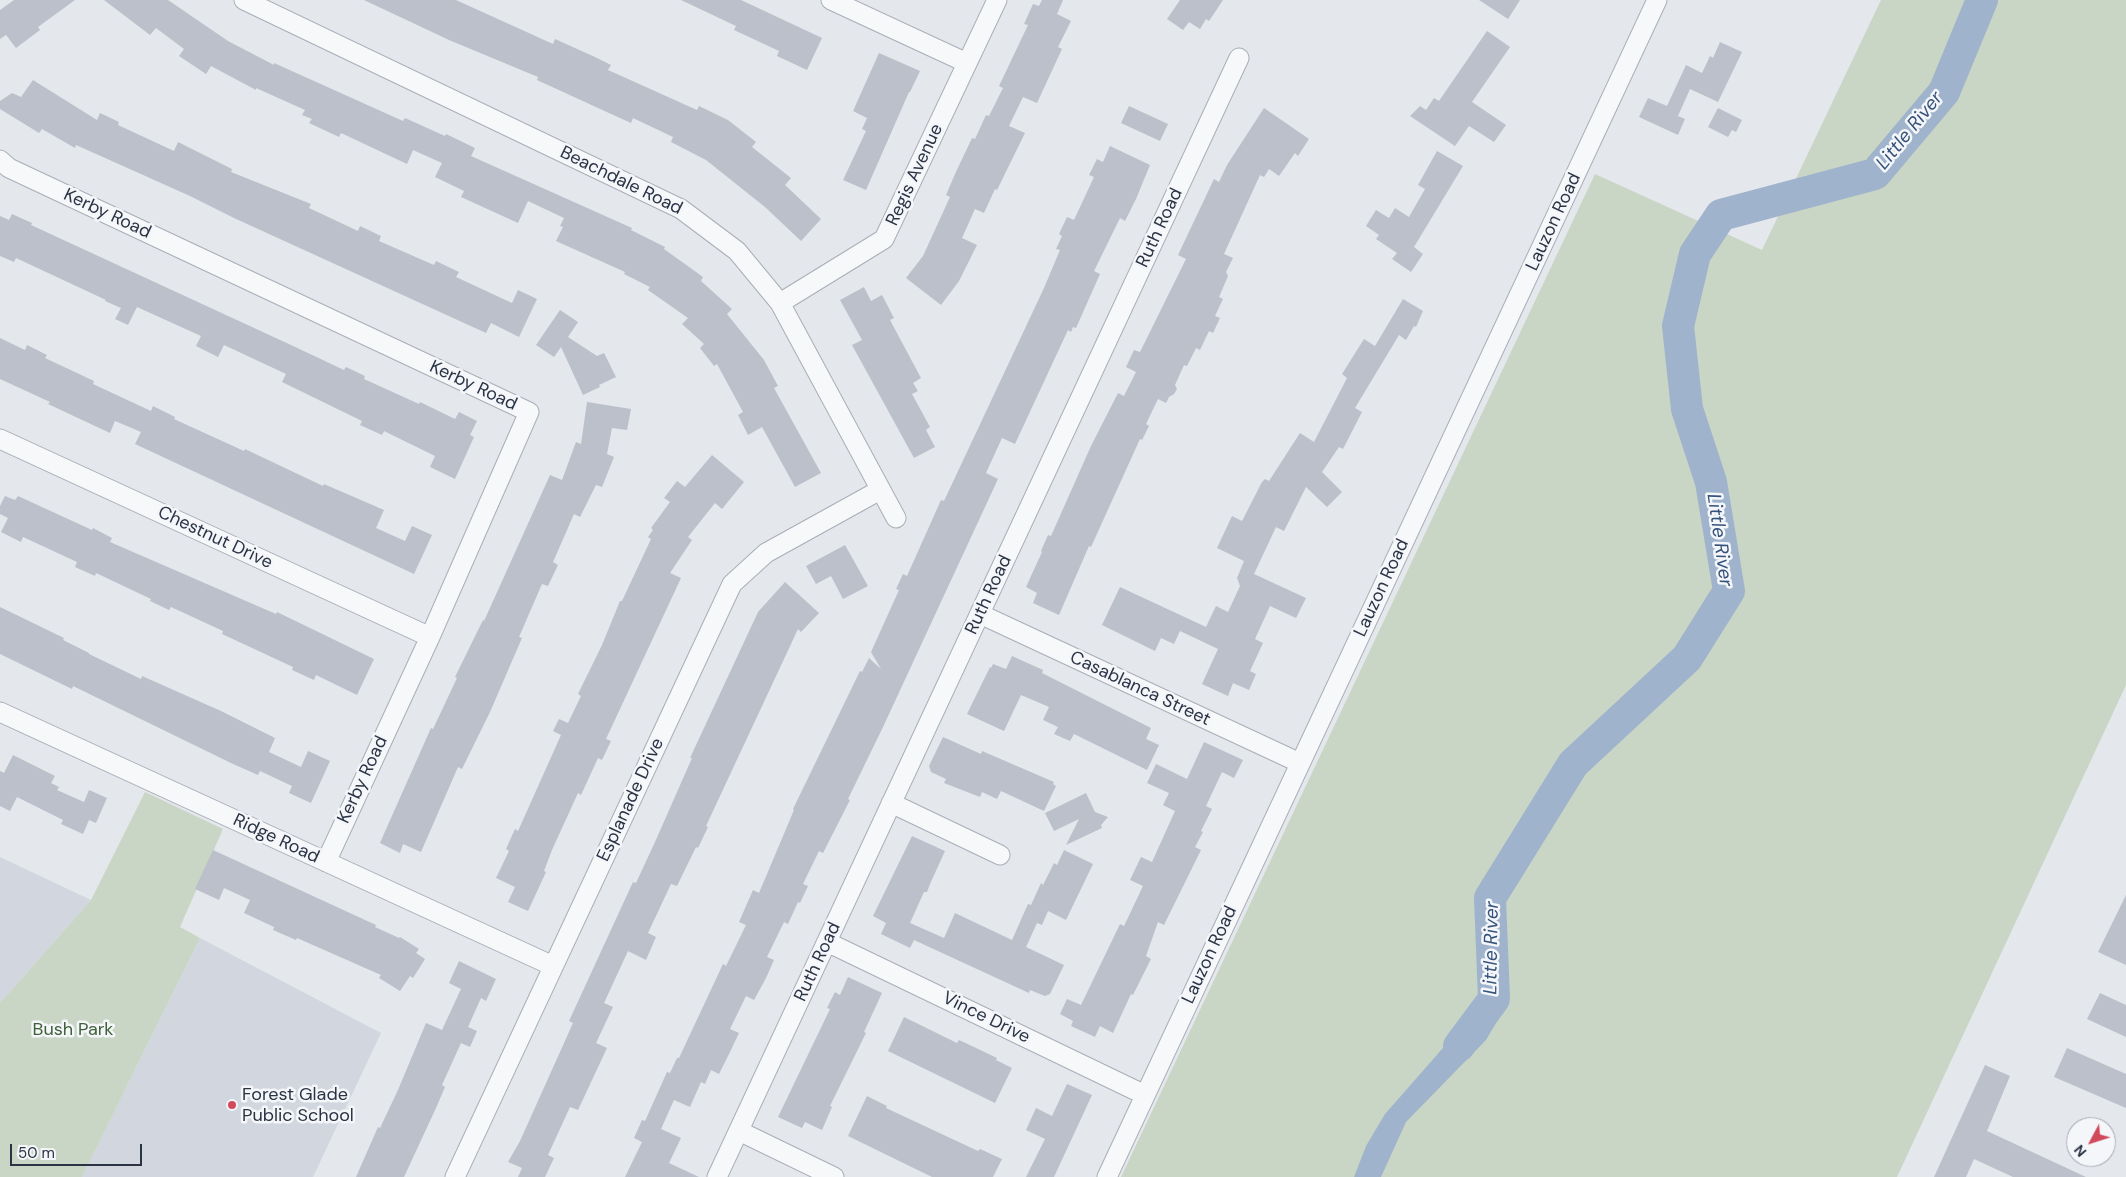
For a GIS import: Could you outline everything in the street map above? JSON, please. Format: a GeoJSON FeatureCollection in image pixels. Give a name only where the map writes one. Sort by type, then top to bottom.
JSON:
{"type":"FeatureCollection","features":[{"type":"Feature","properties":{"kind":"street","name":"Beachdale Road"},"geometry":{"type":"LineString","coordinates":[[244,0],[680,209],[738,251],[780,303],[896,518]]}},
{"type":"Feature","properties":{"kind":"street"},"geometry":{"type":"LineString","coordinates":[[831,0],[967,63]]}},
{"type":"Feature","properties":{"kind":"street","name":"Regis Avenue"},"geometry":{"type":"LineString","coordinates":[[780,303],[884,239],[997,0]]}},
{"type":"Feature","properties":{"kind":"street","name":"Lauzon Road"},"geometry":{"type":"LineString","coordinates":[[1107,1177],[1657,0]]}},
{"type":"Feature","properties":{"kind":"street","name":"Ruth Road"},"geometry":{"type":"LineString","coordinates":[[717,1177],[1239,58]]}},
{"type":"Feature","properties":{"kind":"street","name":"Kerby Road"},"geometry":{"type":"LineString","coordinates":[[0,160],[9,168],[529,412],[430,637],[326,862]]}},
{"type":"Feature","properties":{"kind":"street","name":"Chestnut Drive"},"geometry":{"type":"LineString","coordinates":[[0,439],[430,637]]}},
{"type":"Feature","properties":{"kind":"street","name":"Esplanade Drive"},"geometry":{"type":"LineString","coordinates":[[455,1177],[732,584],[766,553],[880,490]]}},
{"type":"Feature","properties":{"kind":"street","name":"Casablanca Street"},"geometry":{"type":"LineString","coordinates":[[980,614],[1300,763]]}},
{"type":"Feature","properties":{"kind":"street","name":"Ridge Road"},"geometry":{"type":"LineString","coordinates":[[0,712],[553,966]]}},
{"type":"Feature","properties":{"kind":"street"},"geometry":{"type":"LineString","coordinates":[[892,804],[1000,855]]}},
{"type":"Feature","properties":{"kind":"street","name":"Vince Drive"},"geometry":{"type":"LineString","coordinates":[[827,942],[1145,1095]]}},
{"type":"Feature","properties":{"kind":"street"},"geometry":{"type":"LineString","coordinates":[[739,1131],[834,1177]]}},
{"type":"Feature","properties":{"kind":"shaded area"},"geometry":{"type":"Polygon","coordinates":[[[0,857],[91,900],[0,1003],[0,857]]]}},
{"type":"Feature","properties":{"kind":"shaded area","name":"Forest Glade Public School"},"geometry":{"type":"Polygon","coordinates":[[[200,938],[381,1033],[313,1177],[82,1177],[200,938]]]}},
{"type":"Feature","properties":{"kind":"green space"},"geometry":{"type":"Polygon","coordinates":[[[1881,0],[2126,0],[2126,685],[1897,1177],[1121,1177],[1595,174],[1762,250],[1881,0]]]}},
{"type":"Feature","properties":{"kind":"green space","name":"Bush Park"},"geometry":{"type":"Polygon","coordinates":[[[145,792],[223,829],[180,927],[200,938],[82,1177],[0,1177],[0,1003],[91,900],[145,792]]]}},
{"type":"Feature","properties":{"kind":"water"},"geometry":{"type":"Polygon","coordinates":[[[1476,1006],[1499,1018],[1486,1040],[1406,1122],[1381,1177],[1354,1177],[1366,1146],[1385,1114],[1443,1048],[1476,1006]]]}},
{"type":"Feature","properties":{"kind":"building"},"geometry":{"type":"Polygon","coordinates":[[[14,0],[75,0],[38,27],[40,30],[16,48],[6,35],[0,39],[0,10],[14,0]]]}},
{"type":"Feature","properties":{"kind":"building"},"geometry":{"type":"Polygon","coordinates":[[[104,0],[168,0],[228,41],[274,65],[274,63],[403,121],[405,118],[445,136],[446,134],[475,148],[471,156],[632,228],[631,230],[665,247],[664,249],[703,277],[701,281],[732,309],[727,314],[764,360],[778,386],[774,388],[821,473],[795,487],[762,427],[748,435],[738,415],[743,412],[717,364],[714,366],[700,348],[704,344],[682,324],[688,318],[648,290],[650,287],[624,274],[625,272],[556,241],[563,227],[560,226],[564,218],[528,201],[518,223],[461,197],[464,191],[435,177],[442,163],[413,150],[407,164],[341,133],[339,137],[309,123],[312,119],[302,115],[305,110],[256,88],[256,90],[211,66],[206,74],[179,56],[184,49],[156,28],[150,35],[104,0]]]}},
{"type":"Feature","properties":{"kind":"building"},"geometry":{"type":"Polygon","coordinates":[[[364,0],[456,0],[553,44],[555,39],[595,57],[611,65],[608,70],[697,110],[699,106],[728,120],[756,142],[752,147],[791,178],[785,185],[821,219],[801,241],[765,207],[706,160],[671,142],[673,137],[633,118],[631,123],[537,80],[538,77],[449,40],[364,0]]]}},
{"type":"Feature","properties":{"kind":"building"},"geometry":{"type":"Polygon","coordinates":[[[681,0],[741,0],[822,38],[807,70],[777,56],[779,51],[734,30],[736,26],[681,0]]]}},
{"type":"Feature","properties":{"kind":"building"},"geometry":{"type":"Polygon","coordinates":[[[1042,0],[1063,0],[1057,14],[1071,21],[1058,47],[1062,49],[1037,103],[1023,97],[1009,126],[1025,133],[984,213],[975,209],[962,238],[977,245],[959,281],[941,305],[906,278],[923,256],[950,197],[946,195],[972,138],[975,139],[986,115],[989,116],[1003,88],[999,86],[1028,25],[1024,24],[1033,4],[1039,6],[1042,0]]]}},
{"type":"Feature","properties":{"kind":"building"},"geometry":{"type":"Polygon","coordinates":[[[1180,0],[1223,0],[1209,21],[1206,19],[1200,29],[1189,22],[1183,30],[1167,19],[1180,0]]]}},
{"type":"Feature","properties":{"kind":"building"},"geometry":{"type":"Polygon","coordinates":[[[1479,0],[1520,0],[1508,19],[1479,0]]]}},
{"type":"Feature","properties":{"kind":"building"},"geometry":{"type":"Polygon","coordinates":[[[1487,31],[1510,47],[1472,102],[1506,125],[1494,142],[1469,126],[1455,146],[1410,116],[1420,106],[1426,110],[1434,98],[1439,101],[1487,31]]]}},
{"type":"Feature","properties":{"kind":"building"},"geometry":{"type":"Polygon","coordinates":[[[1720,42],[1742,52],[1718,102],[1690,89],[1678,116],[1685,119],[1678,135],[1639,117],[1648,98],[1667,106],[1686,65],[1702,73],[1710,56],[1713,58],[1720,42]]]}},
{"type":"Feature","properties":{"kind":"building"},"geometry":{"type":"Polygon","coordinates":[[[879,53],[920,71],[866,190],[843,180],[866,131],[862,129],[867,118],[853,111],[879,53]]]}},
{"type":"Feature","properties":{"kind":"building"},"geometry":{"type":"Polygon","coordinates":[[[33,80],[97,120],[100,113],[119,122],[118,125],[174,151],[178,142],[232,169],[231,172],[311,204],[309,208],[358,231],[360,226],[381,236],[379,241],[434,265],[436,261],[459,272],[456,277],[512,303],[518,290],[537,299],[519,337],[491,323],[486,333],[190,196],[76,145],[75,148],[42,129],[39,133],[0,109],[0,101],[12,93],[21,97],[33,80]]]}},
{"type":"Feature","properties":{"kind":"building"},"geometry":{"type":"Polygon","coordinates":[[[1129,106],[1168,124],[1160,141],[1121,123],[1129,106]]]}},
{"type":"Feature","properties":{"kind":"building"},"geometry":{"type":"Polygon","coordinates":[[[1264,108],[1309,139],[1298,156],[1295,153],[1279,176],[1269,169],[1264,177],[1260,175],[1224,254],[1233,258],[1226,272],[1228,276],[1219,297],[1223,299],[1215,316],[1220,318],[1213,333],[1209,331],[1200,350],[1196,348],[1187,366],[1184,365],[1175,385],[1177,389],[1174,394],[1169,397],[1166,403],[1158,399],[1146,424],[1149,426],[1142,440],[1140,439],[1091,547],[1089,546],[1059,615],[1033,603],[1037,593],[1026,587],[1048,535],[1051,536],[1091,446],[1118,393],[1124,396],[1136,372],[1126,367],[1134,350],[1140,352],[1186,259],[1178,255],[1214,179],[1219,182],[1227,165],[1264,108]]]}},
{"type":"Feature","properties":{"kind":"building"},"geometry":{"type":"Polygon","coordinates":[[[1718,108],[1742,120],[1736,132],[1732,130],[1728,137],[1708,127],[1718,108]]]}},
{"type":"Feature","properties":{"kind":"building"},"geometry":{"type":"Polygon","coordinates":[[[1110,146],[1150,165],[1136,199],[1125,221],[1120,218],[1094,271],[1100,274],[1076,328],[1073,327],[1071,332],[1068,330],[1015,444],[1002,438],[986,473],[998,479],[848,799],[850,800],[823,853],[819,851],[803,884],[808,886],[800,903],[798,902],[788,924],[784,922],[767,957],[774,960],[766,978],[754,1000],[746,996],[730,1029],[739,1033],[719,1074],[711,1070],[705,1084],[701,1082],[690,1107],[674,1100],[661,1129],[681,1138],[669,1163],[699,1177],[625,1177],[642,1142],[634,1138],[642,1120],[645,1121],[667,1072],[670,1073],[677,1058],[679,1058],[723,964],[726,966],[746,925],[739,922],[753,890],[759,893],[793,809],[860,671],[862,672],[869,658],[881,669],[871,652],[899,590],[896,589],[903,574],[907,576],[941,500],[944,501],[1044,288],[1060,250],[1056,249],[1062,236],[1059,234],[1067,217],[1074,220],[1094,177],[1089,175],[1097,159],[1103,162],[1110,146]]]}},
{"type":"Feature","properties":{"kind":"building"},"geometry":{"type":"Polygon","coordinates":[[[1437,151],[1463,166],[1414,247],[1423,254],[1411,272],[1392,259],[1397,253],[1376,239],[1379,235],[1366,226],[1376,210],[1389,218],[1395,208],[1409,217],[1425,189],[1418,185],[1437,151]]]}},
{"type":"Feature","properties":{"kind":"building"},"geometry":{"type":"Polygon","coordinates":[[[12,214],[32,223],[31,225],[344,370],[346,367],[365,376],[364,379],[419,404],[420,402],[455,419],[459,412],[477,421],[470,435],[474,437],[455,479],[430,467],[435,456],[384,431],[382,435],[360,425],[362,421],[282,382],[286,374],[224,345],[218,357],[196,346],[201,336],[137,307],[128,325],[115,319],[121,308],[16,258],[14,262],[0,256],[0,216],[9,220],[12,214]]]}},
{"type":"Feature","properties":{"kind":"building"},"geometry":{"type":"Polygon","coordinates":[[[864,287],[871,301],[882,295],[894,318],[890,320],[921,378],[913,383],[918,391],[912,394],[930,427],[926,430],[935,447],[914,458],[852,345],[862,340],[840,300],[864,287]]]}},
{"type":"Feature","properties":{"kind":"building"},"geometry":{"type":"Polygon","coordinates":[[[1403,299],[1423,311],[1416,327],[1414,326],[1406,340],[1399,335],[1355,408],[1362,412],[1343,449],[1339,447],[1322,472],[1342,492],[1327,507],[1306,487],[1284,531],[1276,527],[1254,574],[1306,598],[1296,618],[1270,606],[1255,639],[1263,643],[1250,671],[1256,674],[1249,690],[1233,683],[1228,696],[1202,684],[1218,649],[1180,631],[1174,644],[1161,638],[1155,651],[1102,625],[1120,587],[1206,627],[1216,606],[1228,612],[1240,586],[1237,578],[1244,561],[1217,548],[1232,516],[1242,521],[1262,482],[1265,479],[1269,481],[1300,433],[1314,442],[1347,378],[1342,374],[1364,339],[1375,346],[1403,299]]]}},
{"type":"Feature","properties":{"kind":"building"},"geometry":{"type":"Polygon","coordinates":[[[560,310],[578,322],[568,337],[597,356],[604,353],[616,377],[583,395],[561,347],[554,357],[536,345],[560,310]]]}},
{"type":"Feature","properties":{"kind":"building"},"geometry":{"type":"Polygon","coordinates":[[[0,338],[25,350],[27,345],[47,355],[45,358],[94,381],[93,384],[151,411],[153,406],[175,417],[174,419],[244,451],[245,449],[323,486],[324,484],[384,510],[376,528],[405,541],[412,526],[432,535],[414,574],[135,444],[141,432],[115,421],[110,433],[0,379],[0,338]]]}},
{"type":"Feature","properties":{"kind":"building"},"geometry":{"type":"Polygon","coordinates":[[[587,402],[631,409],[627,430],[612,428],[607,454],[614,457],[602,487],[596,485],[580,517],[574,514],[553,562],[558,565],[548,586],[542,584],[519,637],[522,638],[490,712],[462,769],[458,767],[421,852],[403,844],[400,853],[380,843],[431,728],[433,729],[457,678],[455,677],[484,621],[550,475],[562,480],[576,442],[581,444],[587,402]]]}},
{"type":"Feature","properties":{"kind":"building"},"geometry":{"type":"Polygon","coordinates":[[[712,455],[744,482],[722,509],[715,503],[688,537],[692,540],[670,573],[681,578],[606,739],[611,741],[602,760],[598,758],[581,795],[578,793],[552,850],[544,871],[546,872],[528,911],[508,902],[515,887],[496,878],[509,851],[506,849],[515,829],[518,831],[561,735],[553,731],[559,719],[568,723],[581,696],[578,694],[602,645],[620,601],[622,601],[651,539],[648,537],[653,530],[651,528],[670,502],[664,498],[677,481],[685,487],[712,455]]]}},
{"type":"Feature","properties":{"kind":"building"},"geometry":{"type":"Polygon","coordinates":[[[5,496],[15,500],[18,496],[92,530],[93,528],[112,538],[110,542],[276,614],[277,612],[374,659],[357,695],[316,675],[314,680],[292,670],[293,667],[222,634],[223,631],[171,607],[169,610],[150,601],[151,599],[96,573],[95,576],[75,567],[77,562],[23,537],[21,542],[1,532],[8,518],[0,514],[0,506],[5,496]]]}},
{"type":"Feature","properties":{"kind":"building"},"geometry":{"type":"Polygon","coordinates":[[[845,545],[868,586],[843,599],[831,576],[816,584],[806,566],[845,545]]]}},
{"type":"Feature","properties":{"kind":"building"},"geometry":{"type":"Polygon","coordinates":[[[785,582],[819,613],[801,632],[798,629],[706,826],[708,827],[698,848],[696,847],[677,886],[671,884],[648,933],[656,937],[646,960],[628,951],[604,1003],[613,1007],[596,1043],[607,1048],[578,1110],[570,1107],[548,1155],[554,1158],[545,1177],[518,1177],[522,1168],[508,1162],[520,1141],[573,1023],[569,1021],[633,882],[636,883],[655,842],[692,758],[690,758],[758,612],[785,582]]]}},
{"type":"Feature","properties":{"kind":"building"},"geometry":{"type":"Polygon","coordinates":[[[0,607],[141,679],[142,676],[221,711],[275,738],[269,752],[301,767],[308,751],[330,761],[311,803],[289,793],[292,786],[260,771],[258,775],[233,764],[73,686],[72,689],[0,654],[0,607]]]}},
{"type":"Feature","properties":{"kind":"building"},"geometry":{"type":"Polygon","coordinates":[[[1012,656],[1043,670],[1042,673],[1151,728],[1146,739],[1159,745],[1147,770],[1074,734],[1070,741],[1054,734],[1058,727],[1043,720],[1049,707],[1021,695],[1004,731],[967,714],[990,667],[993,664],[1006,669],[1012,656]]]}},
{"type":"Feature","properties":{"kind":"building"},"geometry":{"type":"Polygon","coordinates":[[[943,737],[981,754],[982,751],[1054,782],[1053,784],[1056,786],[1044,811],[1001,791],[997,799],[982,792],[980,797],[944,783],[946,779],[931,772],[929,766],[943,737]]]}},
{"type":"Feature","properties":{"kind":"building"},"geometry":{"type":"Polygon","coordinates":[[[1204,742],[1243,760],[1234,778],[1222,772],[1206,806],[1212,809],[1195,847],[1201,850],[1164,925],[1158,922],[1146,956],[1151,959],[1133,995],[1131,994],[1113,1033],[1100,1026],[1095,1037],[1071,1026],[1073,1021],[1060,1014],[1067,999],[1081,1005],[1120,924],[1124,926],[1143,886],[1130,880],[1141,857],[1152,862],[1175,811],[1163,805],[1169,793],[1147,783],[1156,764],[1187,779],[1204,742]]]}},
{"type":"Feature","properties":{"kind":"building"},"geometry":{"type":"Polygon","coordinates":[[[13,755],[55,776],[51,783],[59,787],[57,790],[84,802],[89,790],[107,798],[96,823],[89,820],[83,834],[61,824],[63,820],[17,797],[10,811],[0,806],[0,771],[4,773],[13,755]]]}},
{"type":"Feature","properties":{"kind":"building"},"geometry":{"type":"Polygon","coordinates":[[[1086,793],[1095,812],[1108,817],[1101,825],[1102,828],[1066,845],[1079,819],[1054,831],[1045,813],[1086,793]]]}},
{"type":"Feature","properties":{"kind":"building"},"geometry":{"type":"Polygon","coordinates":[[[912,836],[945,851],[927,892],[924,892],[910,923],[944,938],[955,913],[1012,940],[1028,904],[1031,905],[1041,883],[1043,885],[1054,863],[1057,865],[1064,850],[1093,864],[1066,920],[1048,911],[1042,925],[1037,923],[1026,947],[1064,965],[1050,994],[1045,996],[1030,990],[1029,993],[914,940],[910,948],[881,934],[886,923],[873,916],[912,836]]]}},
{"type":"Feature","properties":{"kind":"building"},"geometry":{"type":"Polygon","coordinates":[[[213,850],[400,937],[419,949],[416,953],[425,959],[413,978],[410,976],[400,991],[379,978],[381,975],[297,938],[296,940],[273,930],[274,927],[244,913],[250,900],[224,888],[219,900],[195,889],[213,850]]]}},
{"type":"Feature","properties":{"kind":"building"},"geometry":{"type":"Polygon","coordinates":[[[2126,895],[2126,965],[2098,952],[2126,895]]]}},
{"type":"Feature","properties":{"kind":"building"},"geometry":{"type":"Polygon","coordinates":[[[459,961],[496,979],[486,1001],[481,998],[468,1027],[477,1031],[470,1047],[461,1043],[442,1085],[445,1087],[404,1177],[356,1177],[378,1127],[380,1128],[398,1090],[426,1023],[442,1030],[461,989],[449,983],[459,961]]]}},
{"type":"Feature","properties":{"kind":"building"},"geometry":{"type":"Polygon","coordinates":[[[848,977],[882,993],[864,1032],[866,1033],[830,1106],[832,1107],[822,1130],[805,1122],[802,1128],[778,1117],[830,1009],[827,1008],[835,992],[840,995],[848,977]]]}},
{"type":"Feature","properties":{"kind":"building"},"geometry":{"type":"Polygon","coordinates":[[[2100,993],[2126,1005],[2126,1037],[2087,1019],[2100,993]]]}},
{"type":"Feature","properties":{"kind":"building"},"geometry":{"type":"Polygon","coordinates":[[[904,1017],[957,1043],[959,1040],[974,1047],[1012,1068],[995,1103],[888,1051],[904,1017]]]}},
{"type":"Feature","properties":{"kind":"building"},"geometry":{"type":"Polygon","coordinates":[[[2067,1048],[2126,1074],[2126,1108],[2054,1077],[2067,1048]]]}},
{"type":"Feature","properties":{"kind":"building"},"geometry":{"type":"Polygon","coordinates":[[[1985,1065],[2010,1076],[1987,1131],[2086,1177],[2013,1177],[1974,1159],[1966,1177],[1934,1177],[1985,1065]]]}},
{"type":"Feature","properties":{"kind":"building"},"geometry":{"type":"Polygon","coordinates":[[[1067,1084],[1092,1095],[1054,1177],[1026,1177],[1045,1139],[1026,1130],[1036,1108],[1052,1116],[1067,1084]]]}},
{"type":"Feature","properties":{"kind":"building"},"geometry":{"type":"Polygon","coordinates":[[[867,1096],[887,1106],[886,1108],[978,1151],[980,1149],[1002,1159],[993,1177],[932,1177],[848,1136],[867,1096]]]}},
{"type":"Feature","properties":{"kind":"waterway","name":"Little River"},"geometry":{"type":"LineString","coordinates":[[1459,1046],[1494,999],[1490,898],[1573,764],[1687,658],[1729,591],[1711,482],[1687,409],[1678,326],[1695,254],[1721,215],[1875,174],[1944,92],[1982,0]]}},
{"type":"Feature","properties":{"kind":"place","name":"Forest Glade Public School"},"geometry":{"type":"Point","coordinates":[232,1105]}}]}
